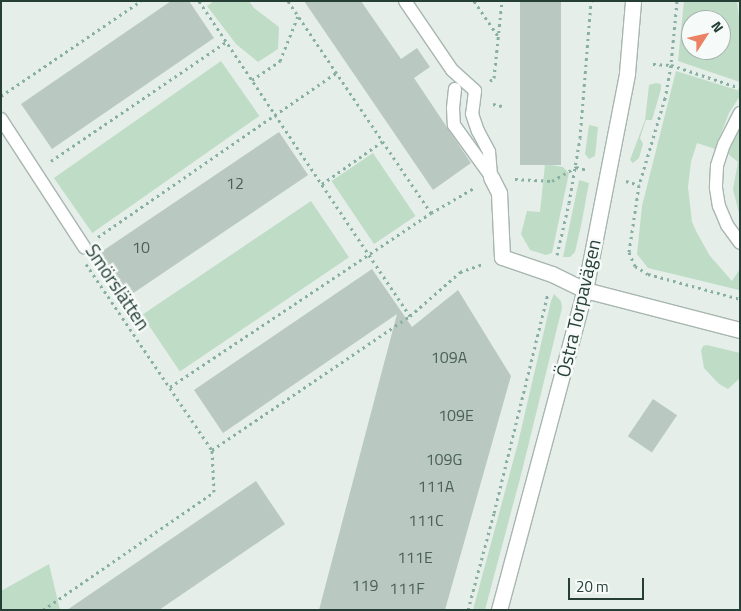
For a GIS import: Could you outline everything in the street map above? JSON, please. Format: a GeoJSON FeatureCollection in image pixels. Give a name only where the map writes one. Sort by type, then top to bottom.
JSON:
{"type":"FeatureCollection","features":[{"type":"Feature","properties":{"kind":"street","name":"Östra Torpavägen"},"geometry":{"type":"LineString","coordinates":[[499,610],[585,290],[627,73],[633,1]]}},
{"type":"Feature","properties":{"kind":"street"},"geometry":{"type":"LineString","coordinates":[[492,177],[499,193],[502,257],[552,274],[585,290],[740,330]]}},
{"type":"Feature","properties":{"kind":"lane"},"geometry":{"type":"LineString","coordinates":[[405,1],[452,70],[475,91],[472,114],[489,152],[492,177]]}},
{"type":"Feature","properties":{"kind":"lane"},"geometry":{"type":"LineString","coordinates":[[455,89],[454,125],[492,177]]}},
{"type":"Feature","properties":{"kind":"lane"},"geometry":{"type":"LineString","coordinates":[[740,113],[724,144],[717,166],[716,188],[719,206],[727,225],[740,243]]}},
{"type":"Feature","properties":{"kind":"lane"},"geometry":{"type":"LineString","coordinates":[[1,119],[36,172],[80,249]]}},
{"type":"Feature","properties":{"kind":"path"},"geometry":{"type":"LineString","coordinates":[[1,96],[140,1]]}},
{"type":"Feature","properties":{"kind":"path"},"geometry":{"type":"LineString","coordinates":[[199,1],[410,316]]}},
{"type":"Feature","properties":{"kind":"path"},"geometry":{"type":"LineString","coordinates":[[288,1],[431,213]]}},
{"type":"Feature","properties":{"kind":"path"},"geometry":{"type":"LineString","coordinates":[[474,1],[498,36]]}},
{"type":"Feature","properties":{"kind":"path"},"geometry":{"type":"LineString","coordinates":[[475,91],[494,78],[502,1]]}},
{"type":"Feature","properties":{"kind":"path"},"geometry":{"type":"LineString","coordinates":[[468,610],[494,513],[576,167],[586,76],[591,1]]}},
{"type":"Feature","properties":{"kind":"path"},"geometry":{"type":"LineString","coordinates":[[677,1],[666,98],[639,185],[629,252],[635,266],[648,274],[739,298]]}},
{"type":"Feature","properties":{"kind":"path"},"geometry":{"type":"LineString","coordinates":[[252,80],[280,61],[298,16]]}},
{"type":"Feature","properties":{"kind":"path"},"geometry":{"type":"LineString","coordinates":[[36,172],[226,42]]}},
{"type":"Feature","properties":{"kind":"path"},"geometry":{"type":"LineString","coordinates":[[653,64],[671,65],[740,88]]}},
{"type":"Feature","properties":{"kind":"path"},"geometry":{"type":"LineString","coordinates":[[80,249],[336,73]]}},
{"type":"Feature","properties":{"kind":"path"},"geometry":{"type":"LineString","coordinates":[[322,184],[383,142]]}},
{"type":"Feature","properties":{"kind":"path"},"geometry":{"type":"LineString","coordinates":[[170,388],[431,213],[492,177],[552,181],[576,167],[591,171]]}},
{"type":"Feature","properties":{"kind":"path"},"geometry":{"type":"LineString","coordinates":[[626,181],[639,185]]}},
{"type":"Feature","properties":{"kind":"path","name":"Smörslätten"},"geometry":{"type":"LineString","coordinates":[[80,249],[212,450]]}},
{"type":"Feature","properties":{"kind":"path"},"geometry":{"type":"LineString","coordinates":[[43,610],[214,492],[212,450],[410,316],[460,272],[502,257]]}},
{"type":"Feature","properties":{"kind":"green space"},"geometry":{"type":"Polygon","coordinates":[[[214,1],[249,1],[254,8],[279,27],[278,49],[258,62],[236,44],[207,6],[214,1]]]}},
{"type":"Feature","properties":{"kind":"green space"},"geometry":{"type":"Polygon","coordinates":[[[684,1],[737,1],[740,25],[740,82],[678,61],[681,31],[681,60],[731,60],[731,10],[683,10],[684,1]]]}},
{"type":"Feature","properties":{"kind":"green space"},"geometry":{"type":"Polygon","coordinates":[[[221,61],[259,116],[92,233],[54,178],[221,61]]]}},
{"type":"Feature","properties":{"kind":"green space"},"geometry":{"type":"Polygon","coordinates":[[[676,71],[740,91],[740,96],[729,113],[715,149],[697,143],[691,162],[688,187],[692,222],[697,233],[710,256],[732,281],[740,269],[739,290],[648,268],[637,254],[642,206],[676,71]]]}},
{"type":"Feature","properties":{"kind":"green space"},"geometry":{"type":"Polygon","coordinates":[[[661,84],[661,89],[652,120],[646,120],[640,138],[643,144],[639,158],[633,163],[630,160],[645,120],[649,85],[661,84]]]}},
{"type":"Feature","properties":{"kind":"green space"},"geometry":{"type":"Polygon","coordinates":[[[589,125],[598,127],[595,156],[589,159],[585,154],[589,125]]]}},
{"type":"Feature","properties":{"kind":"green space"},"geometry":{"type":"Polygon","coordinates":[[[740,126],[740,217],[733,189],[738,162],[728,154],[740,126]]]}},
{"type":"Feature","properties":{"kind":"green space"},"geometry":{"type":"Polygon","coordinates":[[[373,153],[415,216],[374,244],[332,181],[373,153]]]}},
{"type":"Feature","properties":{"kind":"green space"},"geometry":{"type":"Polygon","coordinates":[[[545,164],[563,167],[569,173],[552,253],[546,255],[530,250],[521,234],[527,211],[540,212],[545,164]]]}},
{"type":"Feature","properties":{"kind":"green space"},"geometry":{"type":"Polygon","coordinates":[[[579,180],[589,183],[581,226],[575,252],[570,257],[563,257],[579,180]]]}},
{"type":"Feature","properties":{"kind":"green space"},"geometry":{"type":"Polygon","coordinates":[[[311,201],[349,257],[180,371],[142,315],[311,201]]]}},
{"type":"Feature","properties":{"kind":"green space"},"geometry":{"type":"Polygon","coordinates":[[[554,294],[561,301],[562,308],[522,471],[485,610],[473,610],[518,443],[554,294]]]}},
{"type":"Feature","properties":{"kind":"green space"},"geometry":{"type":"Polygon","coordinates":[[[707,345],[740,353],[740,378],[728,389],[719,384],[704,368],[701,351],[703,346],[707,345]]]}},
{"type":"Feature","properties":{"kind":"green space"},"geometry":{"type":"Polygon","coordinates":[[[49,564],[60,610],[1,610],[1,591],[49,564]]]}},
{"type":"Feature","properties":{"kind":"building"},"geometry":{"type":"Polygon","coordinates":[[[171,1],[189,1],[214,38],[52,149],[21,104],[171,1]]]}},
{"type":"Feature","properties":{"kind":"building"},"geometry":{"type":"Polygon","coordinates":[[[304,1],[361,1],[401,59],[417,48],[430,67],[414,78],[471,163],[433,190],[304,1]]]}},
{"type":"Feature","properties":{"kind":"building"},"geometry":{"type":"Polygon","coordinates":[[[520,1],[561,1],[561,165],[520,165],[520,1]]]}},
{"type":"Feature","properties":{"kind":"building"},"geometry":{"type":"Polygon","coordinates":[[[279,132],[308,175],[129,296],[100,253],[279,132]]]}},
{"type":"Feature","properties":{"kind":"building"},"geometry":{"type":"Polygon","coordinates":[[[372,269],[412,327],[458,290],[511,376],[445,610],[319,610],[397,314],[223,433],[194,390],[372,269]]]}},
{"type":"Feature","properties":{"kind":"building"},"geometry":{"type":"Polygon","coordinates":[[[653,399],[677,415],[652,453],[628,436],[653,399]]]}},
{"type":"Feature","properties":{"kind":"building"},"geometry":{"type":"Polygon","coordinates":[[[256,481],[285,524],[159,610],[67,610],[256,481]]]}}]}
